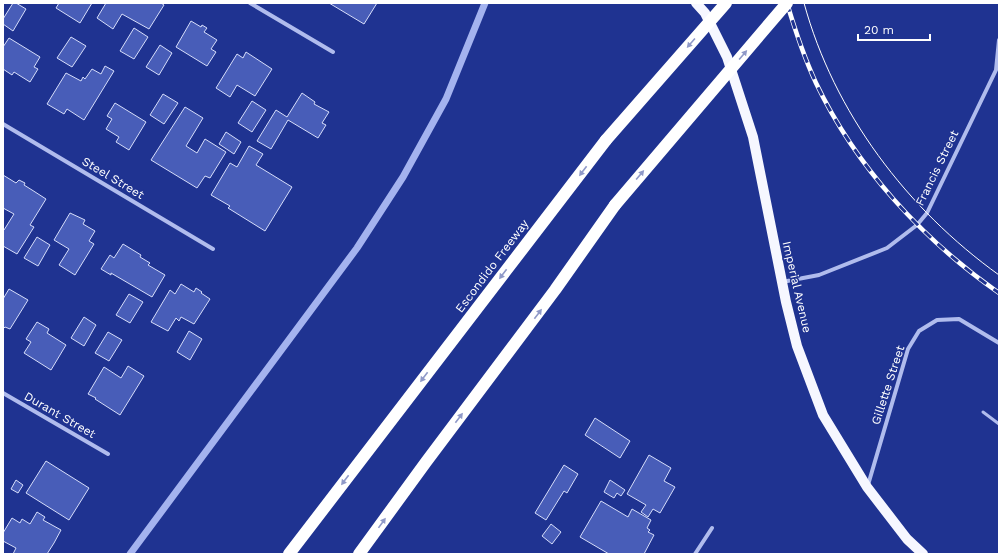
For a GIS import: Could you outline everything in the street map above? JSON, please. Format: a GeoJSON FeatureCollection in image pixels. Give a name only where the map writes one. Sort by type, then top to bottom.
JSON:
{"type":"FeatureCollection","features":[{"type":"Feature","properties":{"kind":"highway","name":"Escondido Freeway"},"geometry":{"type":"LineString","coordinates":[[289,554],[606,140],[726,3]]}},
{"type":"Feature","properties":{"kind":"highway"},"geometry":{"type":"LineString","coordinates":[[359,554],[426,462],[556,290],[615,205],[787,3]]}},
{"type":"Feature","properties":{"kind":"main road","name":"Imperial Avenue"},"geometry":{"type":"LineString","coordinates":[[696,3],[705,14],[727,57],[753,137],[782,282],[797,346],[823,415],[867,488],[907,540],[923,554]]}},
{"type":"Feature","properties":{"kind":"street"},"geometry":{"type":"LineString","coordinates":[[250,3],[333,52]]}},
{"type":"Feature","properties":{"kind":"street","name":"Francis Street"},"geometry":{"type":"LineString","coordinates":[[782,282],[819,275],[887,248],[917,225],[927,213],[998,70],[999,40]]}},
{"type":"Feature","properties":{"kind":"street","name":"Steel Street"},"geometry":{"type":"LineString","coordinates":[[3,124],[213,249]]}},
{"type":"Feature","properties":{"kind":"street","name":"Gillette Street"},"geometry":{"type":"LineString","coordinates":[[867,488],[908,349],[919,331],[936,320],[959,319],[999,343]]}},
{"type":"Feature","properties":{"kind":"street","name":"Durant Street"},"geometry":{"type":"LineString","coordinates":[[3,393],[108,454]]}},
{"type":"Feature","properties":{"kind":"street"},"geometry":{"type":"LineString","coordinates":[[695,554],[712,528]]}},
{"type":"Feature","properties":{"kind":"lane"},"geometry":{"type":"LineString","coordinates":[[983,412],[999,424]]}},
{"type":"Feature","properties":{"kind":"building"},"geometry":{"type":"Polygon","coordinates":[[[13,3],[16,3],[26,9],[13,31],[3,24],[3,19],[13,3]]]}},
{"type":"Feature","properties":{"kind":"building"},"geometry":{"type":"Polygon","coordinates":[[[59,3],[92,3],[80,23],[56,8],[59,3]]]}},
{"type":"Feature","properties":{"kind":"building"},"geometry":{"type":"Polygon","coordinates":[[[106,3],[161,3],[164,5],[149,29],[122,14],[113,29],[97,18],[106,3]]]}},
{"type":"Feature","properties":{"kind":"building"},"geometry":{"type":"Polygon","coordinates":[[[329,3],[377,3],[364,24],[329,3]]]}},
{"type":"Feature","properties":{"kind":"building"},"geometry":{"type":"Polygon","coordinates":[[[191,21],[201,27],[202,25],[207,28],[204,32],[217,40],[211,49],[216,52],[207,66],[176,47],[191,21]]]}},
{"type":"Feature","properties":{"kind":"building"},"geometry":{"type":"Polygon","coordinates":[[[134,28],[148,37],[134,59],[120,51],[134,28]]]}},
{"type":"Feature","properties":{"kind":"building"},"geometry":{"type":"Polygon","coordinates":[[[71,37],[86,46],[72,67],[57,58],[71,37]]]}},
{"type":"Feature","properties":{"kind":"building"},"geometry":{"type":"Polygon","coordinates":[[[9,38],[40,57],[34,67],[38,69],[30,82],[14,72],[12,75],[3,69],[3,47],[9,38]]]}},
{"type":"Feature","properties":{"kind":"building"},"geometry":{"type":"Polygon","coordinates":[[[160,45],[172,53],[159,75],[146,67],[160,45]]]}},
{"type":"Feature","properties":{"kind":"building"},"geometry":{"type":"Polygon","coordinates":[[[246,52],[272,69],[255,96],[237,85],[230,97],[216,88],[237,54],[243,58],[246,52]]]}},
{"type":"Feature","properties":{"kind":"building"},"geometry":{"type":"Polygon","coordinates":[[[105,66],[114,71],[84,120],[67,109],[64,114],[47,104],[66,73],[81,81],[83,77],[85,79],[92,69],[101,74],[105,66]]]}},
{"type":"Feature","properties":{"kind":"building"},"geometry":{"type":"Polygon","coordinates":[[[302,93],[315,102],[314,104],[329,112],[322,123],[326,125],[318,138],[288,120],[271,149],[257,141],[276,110],[287,117],[302,93]]]}},
{"type":"Feature","properties":{"kind":"building"},"geometry":{"type":"Polygon","coordinates":[[[163,94],[178,103],[164,124],[150,115],[163,94]]]}},
{"type":"Feature","properties":{"kind":"building"},"geometry":{"type":"Polygon","coordinates":[[[252,101],[266,110],[252,132],[238,123],[252,101]]]}},
{"type":"Feature","properties":{"kind":"building"},"geometry":{"type":"Polygon","coordinates":[[[115,103],[146,122],[129,150],[116,142],[119,137],[106,129],[112,119],[107,116],[115,103]]]}},
{"type":"Feature","properties":{"kind":"building"},"geometry":{"type":"Polygon","coordinates":[[[185,107],[203,118],[186,146],[197,153],[205,139],[226,152],[210,178],[205,176],[197,188],[151,160],[185,107]]]}},
{"type":"Feature","properties":{"kind":"building"},"geometry":{"type":"Polygon","coordinates":[[[226,132],[241,142],[234,154],[219,144],[226,132]]]}},
{"type":"Feature","properties":{"kind":"building"},"geometry":{"type":"Polygon","coordinates":[[[249,146],[263,154],[256,165],[292,187],[265,231],[228,208],[230,206],[211,195],[230,163],[237,167],[249,146]]]}},
{"type":"Feature","properties":{"kind":"building"},"geometry":{"type":"Polygon","coordinates":[[[3,175],[16,183],[19,180],[25,183],[24,185],[46,199],[30,225],[34,227],[17,254],[3,246],[3,229],[4,230],[14,214],[3,208],[3,175]]]}},
{"type":"Feature","properties":{"kind":"building"},"geometry":{"type":"Polygon","coordinates":[[[70,213],[85,220],[83,224],[95,231],[89,241],[94,244],[75,275],[59,265],[69,249],[54,240],[70,213]]]}},
{"type":"Feature","properties":{"kind":"building"},"geometry":{"type":"Polygon","coordinates":[[[37,237],[50,245],[38,266],[24,258],[37,237]]]}},
{"type":"Feature","properties":{"kind":"building"},"geometry":{"type":"Polygon","coordinates":[[[123,244],[141,255],[140,257],[150,263],[148,265],[165,275],[152,297],[111,273],[111,275],[101,269],[110,255],[114,258],[123,244]]]}},
{"type":"Feature","properties":{"kind":"building"},"geometry":{"type":"Polygon","coordinates":[[[181,284],[194,292],[196,288],[210,299],[194,324],[181,317],[179,321],[176,318],[168,331],[151,322],[170,290],[175,294],[181,284]]]}},
{"type":"Feature","properties":{"kind":"building"},"geometry":{"type":"Polygon","coordinates":[[[9,289],[28,300],[10,329],[5,327],[3,329],[3,299],[9,289]]]}},
{"type":"Feature","properties":{"kind":"building"},"geometry":{"type":"Polygon","coordinates":[[[129,294],[143,302],[130,323],[116,315],[129,294]]]}},
{"type":"Feature","properties":{"kind":"building"},"geometry":{"type":"Polygon","coordinates":[[[84,317],[96,325],[84,346],[71,338],[84,317]]]}},
{"type":"Feature","properties":{"kind":"building"},"geometry":{"type":"Polygon","coordinates":[[[37,322],[49,329],[47,333],[66,345],[51,370],[24,353],[31,342],[26,339],[37,322]]]}},
{"type":"Feature","properties":{"kind":"building"},"geometry":{"type":"Polygon","coordinates":[[[189,331],[202,339],[190,360],[177,352],[189,331]]]}},
{"type":"Feature","properties":{"kind":"building"},"geometry":{"type":"Polygon","coordinates":[[[108,332],[122,340],[109,361],[95,353],[108,332]]]}},
{"type":"Feature","properties":{"kind":"building"},"geometry":{"type":"Polygon","coordinates":[[[128,366],[144,376],[120,415],[88,394],[104,367],[121,378],[128,366]]]}},
{"type":"Feature","properties":{"kind":"building"},"geometry":{"type":"Polygon","coordinates":[[[595,418],[630,441],[620,458],[585,435],[595,418]]]}},
{"type":"Feature","properties":{"kind":"building"},"geometry":{"type":"Polygon","coordinates":[[[649,455],[671,468],[664,481],[675,487],[660,513],[653,509],[648,517],[641,512],[646,505],[627,494],[649,455]]]}},
{"type":"Feature","properties":{"kind":"building"},"geometry":{"type":"Polygon","coordinates":[[[46,461],[89,488],[69,520],[26,493],[46,461]]]}},
{"type":"Feature","properties":{"kind":"building"},"geometry":{"type":"Polygon","coordinates":[[[564,465],[578,474],[567,493],[564,491],[546,520],[535,513],[564,465]]]}},
{"type":"Feature","properties":{"kind":"building"},"geometry":{"type":"Polygon","coordinates":[[[16,480],[23,485],[18,493],[11,489],[16,480]]]}},
{"type":"Feature","properties":{"kind":"building"},"geometry":{"type":"Polygon","coordinates":[[[610,480],[625,490],[621,496],[617,493],[614,498],[604,492],[610,480]]]}},
{"type":"Feature","properties":{"kind":"building"},"geometry":{"type":"Polygon","coordinates":[[[601,501],[628,517],[632,509],[651,520],[647,528],[650,530],[648,532],[654,535],[644,554],[609,554],[580,537],[601,501]]]}},
{"type":"Feature","properties":{"kind":"building"},"geometry":{"type":"Polygon","coordinates":[[[37,512],[45,517],[43,520],[61,530],[54,543],[47,554],[13,554],[16,548],[3,541],[3,533],[12,518],[20,523],[22,519],[30,524],[37,512]]]}},
{"type":"Feature","properties":{"kind":"building"},"geometry":{"type":"Polygon","coordinates":[[[551,524],[561,532],[552,544],[542,536],[551,524]]]}},
{"type":"Feature","properties":{"kind":"waterway"},"geometry":{"type":"LineString","coordinates":[[130,554],[357,248],[403,177],[446,99],[485,3]]}},
{"type":"Feature","properties":{"kind":"tram line"},"geometry":{"type":"LineString","coordinates":[[804,3],[817,44],[834,83],[878,156],[905,189],[934,220],[965,249],[999,275]]}},
{"type":"Feature","properties":{"kind":"railway"},"geometry":{"type":"LineString","coordinates":[[787,3],[800,43],[816,83],[832,114],[871,172],[894,200],[944,250],[999,293]]}}]}
